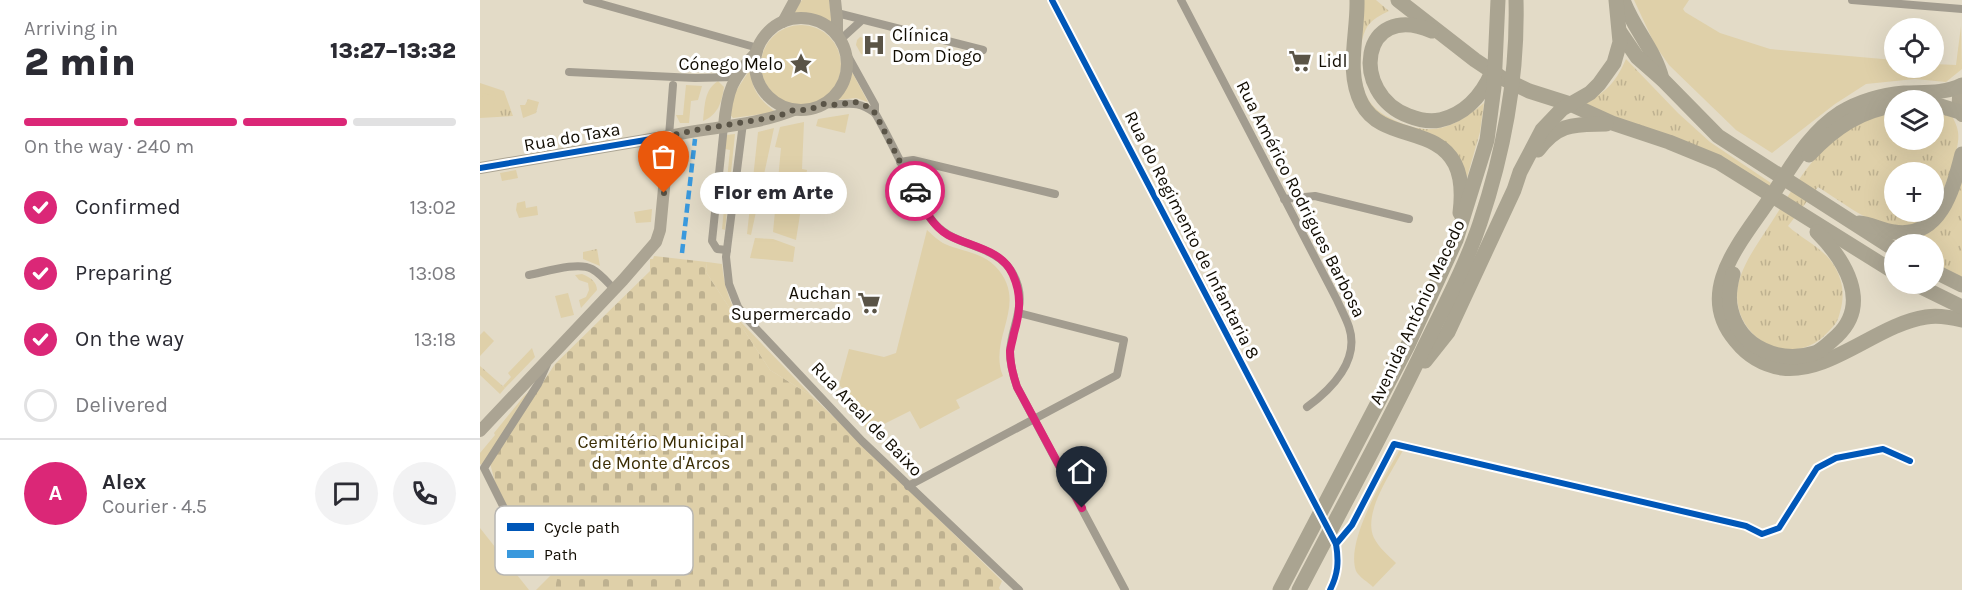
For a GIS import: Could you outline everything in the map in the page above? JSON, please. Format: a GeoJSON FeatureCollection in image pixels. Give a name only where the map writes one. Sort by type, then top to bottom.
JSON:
{"type":"FeatureCollection","features":[{"type":"Feature","properties":{"kind":"highway"},"geometry":{"type":"LineString","coordinates":[[1280,590],[1408,345],[1456,240],[1461,189],[1459,171],[1446,150],[1427,139],[1396,130],[1376,119],[1363,105],[1358,95],[1353,66],[1358,18],[1357,0]]}},
{"type":"Feature","properties":{"kind":"highway"},"geometry":{"type":"LineString","coordinates":[[1398,0],[1502,78],[1612,123],[1692,150],[1718,162],[1884,266]]}},
{"type":"Feature","properties":{"kind":"highway","name":"Avenida António Macedo"},"geometry":{"type":"LineString","coordinates":[[1456,240],[1487,140],[1495,63],[1498,0]]}},
{"type":"Feature","properties":{"kind":"highway","name":"Avenida António Macedo"},"geometry":{"type":"LineString","coordinates":[[1299,590],[1408,382],[1458,278],[1479,225],[1495,172],[1509,106],[1516,37],[1516,0]]}},
{"type":"Feature","properties":{"kind":"highway"},"geometry":{"type":"LineString","coordinates":[[1606,0],[1637,57],[1718,136],[1884,243]]}},
{"type":"Feature","properties":{"kind":"highway"},"geometry":{"type":"LineString","coordinates":[[1514,190],[1520,172],[1542,130],[1556,114],[1590,93],[1608,73],[1618,52],[1619,25],[1616,0]]}},
{"type":"Feature","properties":{"kind":"highway"},"geometry":{"type":"LineString","coordinates":[[1623,0],[1658,64],[1662,79]]}},
{"type":"Feature","properties":{"kind":"highway"},"geometry":{"type":"LineString","coordinates":[[1446,37],[1424,27],[1402,24],[1383,31],[1375,39],[1369,56],[1373,81],[1384,99],[1394,109],[1422,121],[1449,118],[1470,105],[1477,97],[1495,63]]}},
{"type":"Feature","properties":{"kind":"highway"},"geometry":{"type":"LineString","coordinates":[[1962,85],[1941,92],[1881,96],[1838,114],[1816,132],[1736,248],[1723,272],[1719,295],[1719,311],[1727,330],[1737,343],[1751,356],[1766,364],[1782,368],[1810,365],[1842,354],[1903,322],[1943,316],[1962,320]]}},
{"type":"Feature","properties":{"kind":"highway"},"geometry":{"type":"LineString","coordinates":[[1944,108],[1961,114]]}},
{"type":"Feature","properties":{"kind":"highway"},"geometry":{"type":"LineString","coordinates":[[1798,213],[1830,245],[1841,261],[1852,283],[1853,299],[1851,314],[1843,330],[1817,352],[1795,357],[1782,356],[1757,348],[1744,336],[1736,325],[1730,309],[1732,276],[1747,247],[1808,156],[1823,140],[1846,123],[1863,114],[1884,109]]}},
{"type":"Feature","properties":{"kind":"highway"},"geometry":{"type":"LineString","coordinates":[[1408,382],[1448,332],[1514,190],[1538,149],[1549,136],[1561,129],[1582,123],[1612,123]]}},
{"type":"Feature","properties":{"kind":"highway"},"geometry":{"type":"LineString","coordinates":[[1850,222],[1870,224],[1893,232],[1908,233],[1923,228],[1936,219],[1948,199],[1962,154]]}},
{"type":"Feature","properties":{"kind":"highway"},"geometry":{"type":"LineString","coordinates":[[1944,276],[1962,285]]}},
{"type":"Feature","properties":{"kind":"highway"},"geometry":{"type":"LineString","coordinates":[[1935,294],[1962,307]]}},
{"type":"Feature","properties":{"kind":"main road"},"geometry":{"type":"LineString","coordinates":[[1961,114],[1958,103],[1962,85]]}},
{"type":"Feature","properties":{"kind":"street"},"geometry":{"type":"LineString","coordinates":[[587,0],[757,50]]}},
{"type":"Feature","properties":{"kind":"street"},"geometry":{"type":"LineString","coordinates":[[783,22],[795,0]]}},
{"type":"Feature","properties":{"kind":"street"},"geometry":{"type":"LineString","coordinates":[[757,50],[755,72],[762,90],[776,103],[794,110],[808,110],[824,104],[843,82],[846,60],[840,42],[835,0]]}},
{"type":"Feature","properties":{"kind":"street","name":"Rua do Regimento de Infantaria 8"},"geometry":{"type":"LineString","coordinates":[[1052,0],[1336,544]]}},
{"type":"Feature","properties":{"kind":"street","name":"Rua Américo Rodrigues Barbosa"},"geometry":{"type":"LineString","coordinates":[[1181,0],[1350,328],[1352,345],[1346,366],[1326,393],[1307,406]]}},
{"type":"Feature","properties":{"kind":"street"},"geometry":{"type":"LineString","coordinates":[[1852,0],[1902,2],[1962,9]]}},
{"type":"Feature","properties":{"kind":"street"},"geometry":{"type":"LineString","coordinates":[[837,13],[983,50]]}},
{"type":"Feature","properties":{"kind":"street"},"geometry":{"type":"LineString","coordinates":[[727,250],[717,249],[712,242],[725,108],[735,77],[757,50],[765,35],[783,22],[797,18],[812,20],[826,26],[840,42],[875,105],[875,113]]}},
{"type":"Feature","properties":{"kind":"street"},"geometry":{"type":"LineString","coordinates":[[840,42],[862,20]]}},
{"type":"Feature","properties":{"kind":"street"},"geometry":{"type":"LineString","coordinates":[[569,72],[695,78],[735,77]]}},
{"type":"Feature","properties":{"kind":"street"},"geometry":{"type":"LineString","coordinates":[[480,431],[658,239],[673,85]]}},
{"type":"Feature","properties":{"kind":"street"},"geometry":{"type":"LineString","coordinates":[[824,104],[855,102],[875,113],[923,209],[936,225],[947,234],[998,256],[1013,273],[1020,294],[1019,314],[1010,349],[1011,368],[1017,387],[1125,590]]}},
{"type":"Feature","properties":{"kind":"street","name":"Rua do Taxa"},"geometry":{"type":"LineString","coordinates":[[480,168],[668,141],[724,126],[776,117],[794,110]]}},
{"type":"Feature","properties":{"kind":"street","name":"Rua Areal de Baixo"},"geometry":{"type":"LineString","coordinates":[[743,123],[727,250],[729,284],[738,306],[748,320],[862,441],[1016,587]]}},
{"type":"Feature","properties":{"kind":"street"},"geometry":{"type":"LineString","coordinates":[[900,162],[913,160],[1055,194]]}},
{"type":"Feature","properties":{"kind":"street"},"geometry":{"type":"LineString","coordinates":[[1284,199],[1315,196],[1409,219]]}},
{"type":"Feature","properties":{"kind":"street"},"geometry":{"type":"LineString","coordinates":[[529,275],[576,266],[585,267],[598,274],[614,289]]}},
{"type":"Feature","properties":{"kind":"street"},"geometry":{"type":"LineString","coordinates":[[908,486],[1117,375],[1124,340],[1019,314]]}},
{"type":"Feature","properties":{"kind":"street"},"geometry":{"type":"LineString","coordinates":[[503,506],[484,468],[538,384],[551,356]]}},
{"type":"Feature","properties":{"kind":"street"},"geometry":{"type":"LineString","coordinates":[[1330,590],[1337,574],[1339,560],[1336,544],[1352,525],[1394,444],[1746,526],[1762,534],[1779,528],[1817,468],[1836,458],[1883,449],[1910,461]]}},
{"type":"Feature","properties":{"kind":"green space"},"geometry":{"type":"Polygon","coordinates":[[[802,0],[829,0],[832,24],[814,14],[793,13],[802,0]]]}},
{"type":"Feature","properties":{"kind":"green space"},"geometry":{"type":"Polygon","coordinates":[[[1361,0],[1376,0],[1389,11],[1374,19],[1367,27],[1360,53],[1362,83],[1370,102],[1378,111],[1406,125],[1430,129],[1441,128],[1462,119],[1484,103],[1480,132],[1466,181],[1462,168],[1381,116],[1366,101],[1359,79],[1361,0]]]}},
{"type":"Feature","properties":{"kind":"green space"},"geometry":{"type":"Polygon","coordinates":[[[1634,0],[1689,0],[1683,9],[1685,12],[1720,33],[1770,49],[1884,59],[1884,78],[1944,78],[1944,64],[1956,65],[1961,26],[1962,69],[1946,82],[1915,79],[1866,84],[1835,104],[1772,153],[1736,130],[1669,65],[1655,45],[1634,0]]]}},
{"type":"Feature","properties":{"kind":"green space"},"geometry":{"type":"Polygon","coordinates":[[[793,25],[809,25],[830,36],[841,57],[841,73],[830,94],[809,105],[793,105],[779,99],[767,87],[761,73],[761,57],[767,43],[779,31],[793,25]]]}},
{"type":"Feature","properties":{"kind":"green space"},"geometry":{"type":"Polygon","coordinates":[[[860,37],[871,40],[867,56],[861,54],[856,45],[860,37]]]}},
{"type":"Feature","properties":{"kind":"green space"},"geometry":{"type":"Polygon","coordinates":[[[1626,59],[1678,113],[1710,142],[1771,183],[1768,188],[1581,106],[1608,87],[1626,59]]]}},
{"type":"Feature","properties":{"kind":"green space"},"geometry":{"type":"Polygon","coordinates":[[[751,68],[754,88],[765,103],[776,112],[733,118],[729,113],[734,94],[751,68]]]}},
{"type":"Feature","properties":{"kind":"green space"},"geometry":{"type":"Polygon","coordinates":[[[852,72],[868,102],[856,98],[838,100],[852,72]]]}},
{"type":"Feature","properties":{"kind":"green space"},"geometry":{"type":"Polygon","coordinates":[[[718,81],[724,87],[720,103],[716,112],[703,121],[708,93],[718,81]]]}},
{"type":"Feature","properties":{"kind":"green space"},"geometry":{"type":"Polygon","coordinates":[[[480,83],[504,91],[513,116],[480,118],[480,83]]]}},
{"type":"Feature","properties":{"kind":"green space"},"geometry":{"type":"Polygon","coordinates":[[[686,85],[702,86],[698,100],[691,101],[689,123],[680,123],[676,115],[683,115],[686,85]]]}},
{"type":"Feature","properties":{"kind":"green space"},"geometry":{"type":"Polygon","coordinates":[[[483,93],[496,96],[493,108],[480,104],[483,93]]]}},
{"type":"Feature","properties":{"kind":"green space"},"geometry":{"type":"Polygon","coordinates":[[[528,99],[539,102],[536,113],[523,118],[520,105],[525,105],[528,99]]]}},
{"type":"Feature","properties":{"kind":"green space"},"geometry":{"type":"Polygon","coordinates":[[[1944,112],[1951,114],[1957,127],[1958,140],[1944,188],[1944,162],[1884,162],[1884,222],[1920,222],[1903,228],[1881,224],[1870,219],[1818,187],[1788,226],[1829,258],[1841,282],[1842,306],[1835,325],[1813,344],[1795,349],[1778,348],[1762,341],[1749,329],[1740,313],[1737,295],[1741,275],[1754,248],[1814,159],[1836,137],[1864,120],[1884,113],[1884,150],[1944,150],[1944,112]]]}},
{"type":"Feature","properties":{"kind":"green space"},"geometry":{"type":"Polygon","coordinates":[[[849,114],[845,133],[816,126],[818,119],[849,114]]]}},
{"type":"Feature","properties":{"kind":"green space"},"geometry":{"type":"Polygon","coordinates":[[[804,122],[802,169],[807,170],[796,240],[773,232],[781,148],[775,147],[780,127],[804,122]]]}},
{"type":"Feature","properties":{"kind":"green space"},"geometry":{"type":"Polygon","coordinates":[[[774,128],[751,235],[747,234],[758,132],[774,128]]]}},
{"type":"Feature","properties":{"kind":"green space"},"geometry":{"type":"Polygon","coordinates":[[[735,134],[725,230],[722,229],[730,150],[725,149],[726,135],[735,134]]]}},
{"type":"Feature","properties":{"kind":"green space"},"geometry":{"type":"Polygon","coordinates":[[[652,147],[657,153],[658,164],[656,175],[649,176],[644,148],[652,147]]]}},
{"type":"Feature","properties":{"kind":"green space"},"geometry":{"type":"Polygon","coordinates":[[[516,170],[518,178],[502,181],[500,173],[516,170]]]}},
{"type":"Feature","properties":{"kind":"green space"},"geometry":{"type":"Polygon","coordinates":[[[1962,171],[1962,277],[1944,268],[1944,234],[1925,234],[1939,222],[1944,222],[1962,171]]]}},
{"type":"Feature","properties":{"kind":"green space"},"geometry":{"type":"Polygon","coordinates":[[[525,201],[526,208],[537,206],[538,215],[519,218],[516,210],[517,203],[525,201]]]}},
{"type":"Feature","properties":{"kind":"green space"},"geometry":{"type":"Polygon","coordinates":[[[652,209],[651,222],[636,223],[634,212],[652,209]]]}},
{"type":"Feature","properties":{"kind":"green space"},"geometry":{"type":"Polygon","coordinates":[[[927,230],[945,244],[978,255],[990,262],[1005,280],[1009,293],[1009,307],[1000,348],[1003,376],[956,400],[960,408],[920,429],[910,411],[870,431],[845,407],[853,399],[839,385],[849,349],[884,357],[896,353],[927,230]]]}},
{"type":"Feature","properties":{"kind":"green space"},"geometry":{"type":"Polygon","coordinates":[[[755,238],[773,239],[795,247],[793,262],[750,258],[755,238]]]}},
{"type":"Feature","properties":{"kind":"green space"},"geometry":{"type":"Polygon","coordinates":[[[597,249],[600,266],[583,259],[583,252],[597,249]]]}},
{"type":"Feature","properties":{"kind":"green space","name":"Cemitério Municipal de Monte d'Arcos"},"geometry":{"type":"Polygon","coordinates":[[[654,256],[707,262],[706,272],[770,370],[812,396],[1002,581],[1000,590],[555,590],[557,575],[693,575],[693,506],[507,506],[496,486],[490,463],[555,364],[650,271],[650,259],[654,256]]]}},
{"type":"Feature","properties":{"kind":"green space"},"geometry":{"type":"Polygon","coordinates":[[[707,262],[722,264],[728,294],[741,322],[812,396],[770,370],[706,272],[707,262]]]}},
{"type":"Feature","properties":{"kind":"green space"},"geometry":{"type":"Polygon","coordinates":[[[582,274],[592,280],[597,290],[581,308],[579,300],[586,297],[589,290],[588,283],[579,280],[575,275],[582,274]]]}},
{"type":"Feature","properties":{"kind":"green space"},"geometry":{"type":"Polygon","coordinates":[[[568,293],[574,315],[561,318],[555,296],[568,293]]]}},
{"type":"Feature","properties":{"kind":"green space"},"geometry":{"type":"Polygon","coordinates":[[[484,331],[494,341],[480,356],[480,335],[484,331]]]}},
{"type":"Feature","properties":{"kind":"green space"},"geometry":{"type":"Polygon","coordinates":[[[532,348],[535,357],[505,388],[503,386],[511,377],[508,373],[532,348]]]}},
{"type":"Feature","properties":{"kind":"green space"},"geometry":{"type":"Polygon","coordinates":[[[480,366],[505,388],[500,394],[480,375],[480,366]]]}},
{"type":"Feature","properties":{"kind":"green space"},"geometry":{"type":"Polygon","coordinates":[[[535,387],[482,465],[480,464],[480,453],[495,435],[494,433],[524,396],[535,387]]]}},
{"type":"Feature","properties":{"kind":"green space"},"geometry":{"type":"Polygon","coordinates":[[[1400,449],[1403,450],[1375,505],[1371,528],[1378,545],[1396,563],[1373,587],[1356,571],[1354,558],[1356,543],[1368,509],[1400,449]]]}},
{"type":"Feature","properties":{"kind":"green space"},"geometry":{"type":"Polygon","coordinates":[[[480,528],[495,547],[495,575],[517,575],[529,590],[480,590],[480,528]]]}},
{"type":"Feature","properties":{"kind":"green space"},"geometry":{"type":"Polygon","coordinates":[[[551,575],[558,575],[555,590],[536,590],[551,575]]]}},
{"type":"Feature","properties":{"kind":"marked path"},"geometry":{"type":"LineString","coordinates":[[682,253],[695,139]]}},
{"type":"Feature","properties":{"kind":"cycle path"},"geometry":{"type":"LineString","coordinates":[[1052,0],[1336,544],[1337,568],[1330,590]]}},
{"type":"Feature","properties":{"kind":"cycle path"},"geometry":{"type":"LineString","coordinates":[[480,168],[669,136]]}},
{"type":"Feature","properties":{"kind":"cycle path"},"geometry":{"type":"LineString","coordinates":[[1336,544],[1352,525],[1394,444],[1746,526],[1762,534],[1779,528],[1817,468],[1836,458],[1883,449],[1910,461]]}},
{"type":"Feature","properties":{"kind":"way so far"},"geometry":{"type":"LineString","coordinates":[[664,193],[669,136],[776,117],[794,110],[808,110],[824,104],[855,102],[875,113],[915,191]]}},
{"type":"Feature","properties":{"kind":"place","name":"Clínica Dom Diogo"},"geometry":{"type":"Point","coordinates":[874,45]}},
{"type":"Feature","properties":{"kind":"place","name":"Lidl"},"geometry":{"type":"Point","coordinates":[1300,61]}},
{"type":"Feature","properties":{"kind":"place","name":"Cónego Melo"},"geometry":{"type":"Point","coordinates":[801,64]}},
{"type":"Feature","properties":{"kind":"place","name":"Flor em Arte"},"geometry":{"type":"Point","coordinates":[664,193]}},
{"type":"Feature","properties":{"kind":"place","name":"Auchan Supermercado"},"geometry":{"type":"Point","coordinates":[869,303]}},
{"type":"Feature","properties":{"kind":"route"},"geometry":{"type":"LineString","coordinates":[[915,191],[923,209],[936,225],[947,234],[998,256],[1013,273],[1020,294],[1019,314],[1010,349],[1011,368],[1017,387],[1082,508]]}}]}
